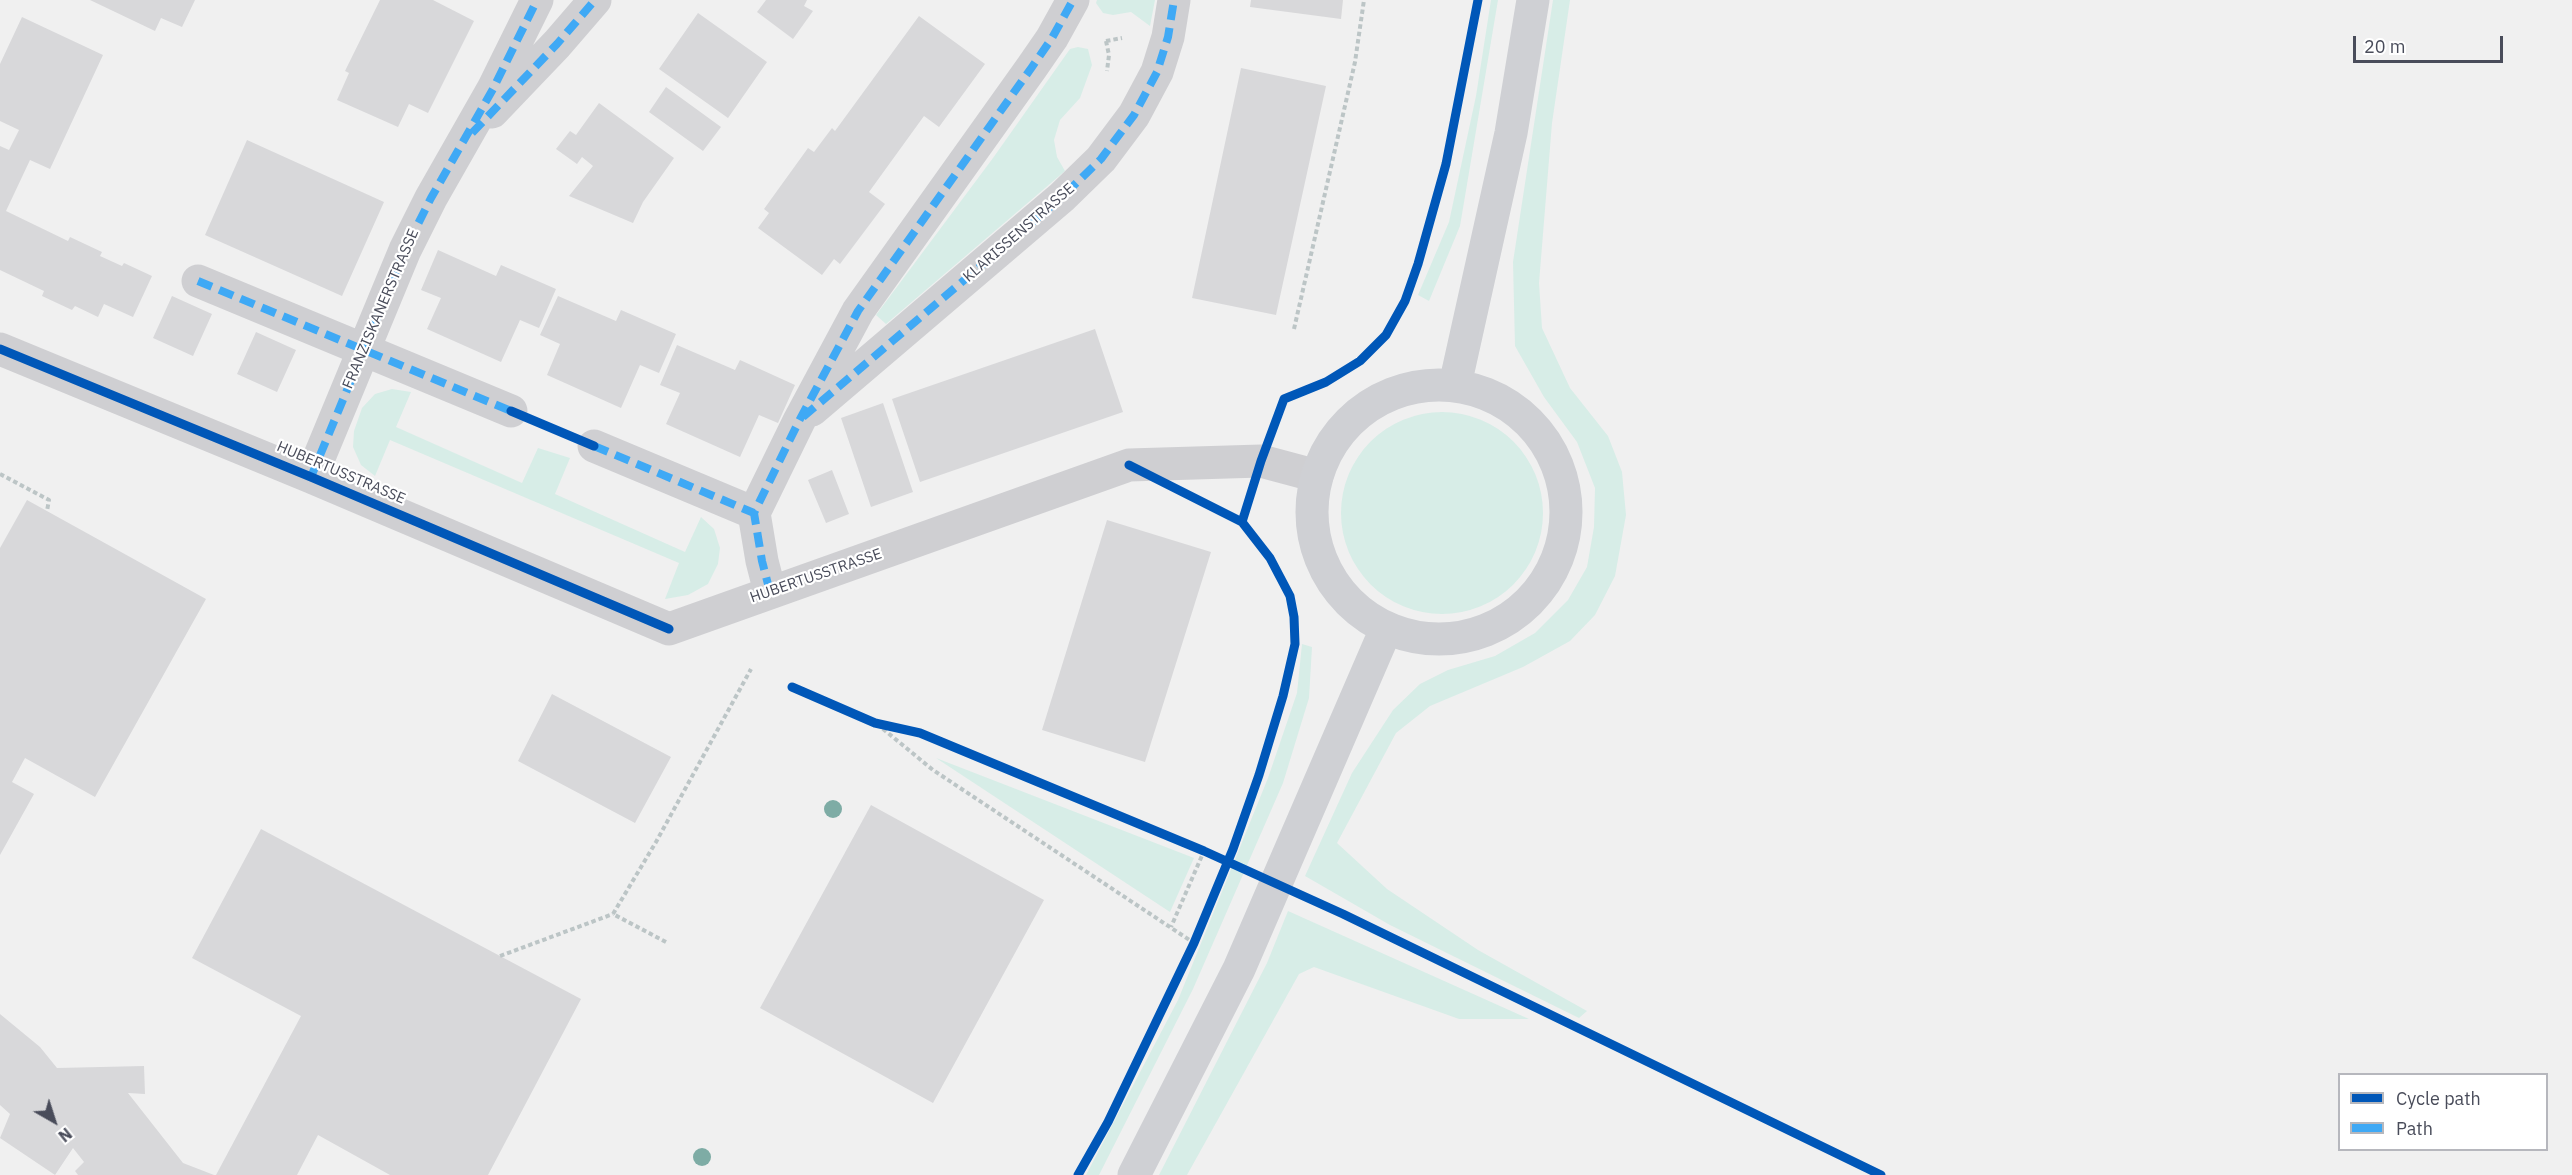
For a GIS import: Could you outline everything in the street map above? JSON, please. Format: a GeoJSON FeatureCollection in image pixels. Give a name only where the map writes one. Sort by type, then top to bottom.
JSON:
{"type":"FeatureCollection","features":[{"type":"Feature","properties":{"kind":"main road"},"geometry":{"type":"LineString","coordinates":[[1455,385],[1511,133],[1533,0]]}},
{"type":"Feature","properties":{"kind":"main road"},"geometry":{"type":"LineString","coordinates":[[1455,385],[1497,398],[1532,424],[1557,461],[1567,503],[1562,546],[1544,586],[1512,617],[1473,635],[1429,639],[1386,629],[1355,609],[1332,582],[1316,548],[1311,512],[1317,476],[1331,443],[1355,416],[1385,397],[1419,386],[1455,385]]}},
{"type":"Feature","properties":{"kind":"main road"},"geometry":{"type":"LineString","coordinates":[[1134,1175],[1239,969],[1386,629]]}},
{"type":"Feature","properties":{"kind":"street","name":"FRANZISKANERSTRASSE"},"geometry":{"type":"LineString","coordinates":[[311,477],[405,250],[537,0]]}},
{"type":"Feature","properties":{"kind":"street","name":"FRANZISKANERSTRASSE"},"geometry":{"type":"LineString","coordinates":[[460,146],[557,44],[595,0]]}},
{"type":"Feature","properties":{"kind":"street","name":"KLARISSENSTRASSE"},"geometry":{"type":"LineString","coordinates":[[799,421],[1062,197],[1101,159],[1143,101],[1168,37],[1174,0]]}},
{"type":"Feature","properties":{"kind":"street","name":"KLARISSENSTRASSE"},"geometry":{"type":"LineString","coordinates":[[754,513],[799,421],[858,311],[1032,67],[1070,7]]}},
{"type":"Feature","properties":{"kind":"street"},"geometry":{"type":"LineString","coordinates":[[198,281],[511,411]]}},
{"type":"Feature","properties":{"kind":"street","name":"HUBERTUSSTRASSE"},"geometry":{"type":"LineString","coordinates":[[0,349],[311,477],[669,629],[1129,465],[1261,461],[1317,476]]}},
{"type":"Feature","properties":{"kind":"street"},"geometry":{"type":"LineString","coordinates":[[594,446],[754,513],[770,592]]}},
{"type":"Feature","properties":{"kind":"path"},"geometry":{"type":"LineString","coordinates":[[1293,329],[1355,62],[1364,0]]}},
{"type":"Feature","properties":{"kind":"path"},"geometry":{"type":"LineString","coordinates":[[1070,7],[1106,41],[1135,36],[1160,61]]}},
{"type":"Feature","properties":{"kind":"path"},"geometry":{"type":"LineString","coordinates":[[0,474],[49,500],[47,511]]}},
{"type":"Feature","properties":{"kind":"path"},"geometry":{"type":"LineString","coordinates":[[500,957],[613,914],[656,842],[751,669]]}},
{"type":"Feature","properties":{"kind":"path"},"geometry":{"type":"LineString","coordinates":[[792,687],[875,723],[920,733],[1204,851],[1170,927]]}},
{"type":"Feature","properties":{"kind":"path"},"geometry":{"type":"LineString","coordinates":[[875,723],[933,770],[1194,944]]}},
{"type":"Feature","properties":{"kind":"path"},"geometry":{"type":"LineString","coordinates":[[613,914],[666,942]]}},
{"type":"Feature","properties":{"kind":"green space"},"geometry":{"type":"Polygon","coordinates":[[[1097,0],[1155,0],[1150,26],[1131,12],[1113,15],[1103,13],[1096,3],[1097,0]]]}},
{"type":"Feature","properties":{"kind":"green space"},"geometry":{"type":"Polygon","coordinates":[[[1491,0],[1498,0],[1460,226],[1429,301],[1418,295],[1449,222],[1476,96],[1491,0]]]}},
{"type":"Feature","properties":{"kind":"green space"},"geometry":{"type":"Polygon","coordinates":[[[1553,0],[1570,0],[1552,123],[1539,283],[1542,328],[1570,388],[1608,436],[1622,472],[1626,515],[1615,576],[1595,615],[1570,641],[1523,667],[1430,706],[1396,733],[1337,843],[1387,889],[1478,950],[1587,1011],[1579,1018],[1390,925],[1305,876],[1352,773],[1393,710],[1420,684],[1448,670],[1495,656],[1535,633],[1568,600],[1587,567],[1594,527],[1595,488],[1577,442],[1544,397],[1515,346],[1513,262],[1553,0]]]}},
{"type":"Feature","properties":{"kind":"green space"},"geometry":{"type":"Polygon","coordinates":[[[1078,47],[1088,49],[1092,65],[1080,98],[1060,120],[1054,140],[1057,157],[1065,171],[886,324],[876,315],[993,158],[1070,49],[1078,47]]]}},
{"type":"Feature","properties":{"kind":"green space"},"geometry":{"type":"Polygon","coordinates":[[[392,389],[411,392],[396,427],[522,483],[538,448],[570,458],[555,494],[685,552],[701,517],[714,529],[720,548],[718,564],[708,584],[688,595],[665,599],[679,563],[390,440],[375,476],[361,465],[353,447],[354,431],[362,408],[375,394],[392,389]]]}},
{"type":"Feature","properties":{"kind":"green space"},"geometry":{"type":"Polygon","coordinates":[[[1442,412],[1462,414],[1490,424],[1520,449],[1535,474],[1541,493],[1543,513],[1541,533],[1531,561],[1506,591],[1481,606],[1462,612],[1442,614],[1422,612],[1394,602],[1364,577],[1349,552],[1343,533],[1341,513],[1343,493],[1353,465],[1378,435],[1403,420],[1422,414],[1442,412]]]}},
{"type":"Feature","properties":{"kind":"green space"},"geometry":{"type":"Polygon","coordinates":[[[1302,644],[1312,647],[1309,698],[1283,783],[1193,989],[1099,1175],[1086,1175],[1178,1000],[1268,778],[1297,693],[1302,644]]]}},
{"type":"Feature","properties":{"kind":"green space"},"geometry":{"type":"Polygon","coordinates":[[[936,758],[1194,858],[1170,912],[936,758]]]}},
{"type":"Feature","properties":{"kind":"green space"},"geometry":{"type":"Polygon","coordinates":[[[1288,911],[1529,1019],[1459,1019],[1314,967],[1299,974],[1187,1175],[1159,1175],[1267,963],[1288,911]]]}},
{"type":"Feature","properties":{"kind":"building"},"geometry":{"type":"Polygon","coordinates":[[[90,0],[195,0],[182,27],[161,18],[155,31],[90,0]]]}},
{"type":"Feature","properties":{"kind":"building"},"geometry":{"type":"Polygon","coordinates":[[[380,0],[433,0],[474,21],[428,113],[409,104],[398,127],[337,100],[349,73],[345,71],[380,0]]]}},
{"type":"Feature","properties":{"kind":"building"},"geometry":{"type":"Polygon","coordinates":[[[766,0],[807,0],[804,6],[813,11],[793,39],[757,12],[766,0]]]}},
{"type":"Feature","properties":{"kind":"building"},"geometry":{"type":"Polygon","coordinates":[[[1251,0],[1343,0],[1341,19],[1250,7],[1251,0]]]}},
{"type":"Feature","properties":{"kind":"building"},"geometry":{"type":"Polygon","coordinates":[[[698,13],[767,62],[728,118],[659,69],[698,13]]]}},
{"type":"Feature","properties":{"kind":"building"},"geometry":{"type":"Polygon","coordinates":[[[919,16],[985,64],[939,127],[924,116],[869,192],[885,204],[840,264],[834,259],[822,275],[758,228],[769,213],[764,209],[808,148],[814,152],[832,128],[835,131],[919,16]]]}},
{"type":"Feature","properties":{"kind":"building"},"geometry":{"type":"Polygon","coordinates":[[[22,17],[103,55],[50,169],[30,160],[6,211],[68,241],[70,237],[102,252],[100,256],[122,266],[124,263],[152,276],[133,317],[104,304],[98,317],[75,306],[72,310],[42,296],[44,291],[0,270],[0,146],[9,150],[19,130],[0,121],[0,64],[22,17]]]}},
{"type":"Feature","properties":{"kind":"building"},"geometry":{"type":"Polygon","coordinates":[[[1241,68],[1326,86],[1276,315],[1192,298],[1241,68]]]}},
{"type":"Feature","properties":{"kind":"building"},"geometry":{"type":"Polygon","coordinates":[[[666,87],[721,127],[703,151],[649,112],[666,87]]]}},
{"type":"Feature","properties":{"kind":"building"},"geometry":{"type":"Polygon","coordinates":[[[599,103],[674,158],[643,202],[633,223],[569,196],[593,166],[582,157],[577,164],[556,149],[570,131],[576,135],[599,103]]]}},
{"type":"Feature","properties":{"kind":"building"},"geometry":{"type":"Polygon","coordinates":[[[247,140],[384,202],[342,296],[205,235],[247,140]]]}},
{"type":"Feature","properties":{"kind":"building"},"geometry":{"type":"Polygon","coordinates":[[[438,250],[496,276],[501,265],[556,289],[539,328],[520,320],[501,362],[427,329],[441,298],[421,290],[438,250]]]}},
{"type":"Feature","properties":{"kind":"building"},"geometry":{"type":"Polygon","coordinates":[[[172,296],[212,314],[193,356],[153,338],[172,296]]]}},
{"type":"Feature","properties":{"kind":"building"},"geometry":{"type":"Polygon","coordinates":[[[558,296],[616,321],[621,310],[676,334],[659,373],[640,365],[621,408],[547,375],[560,344],[540,335],[558,296]]]}},
{"type":"Feature","properties":{"kind":"building"},"geometry":{"type":"Polygon","coordinates":[[[1095,329],[1123,412],[920,482],[892,399],[1095,329]]]}},
{"type":"Feature","properties":{"kind":"building"},"geometry":{"type":"Polygon","coordinates":[[[256,332],[296,350],[277,392],[237,374],[256,332]]]}},
{"type":"Feature","properties":{"kind":"building"},"geometry":{"type":"Polygon","coordinates":[[[677,345],[735,370],[740,360],[795,385],[778,423],[759,415],[740,457],[666,424],[680,393],[660,385],[677,345]]]}},
{"type":"Feature","properties":{"kind":"building"},"geometry":{"type":"Polygon","coordinates":[[[883,403],[913,492],[871,507],[841,418],[883,403]]]}},
{"type":"Feature","properties":{"kind":"building"},"geometry":{"type":"Polygon","coordinates":[[[832,470],[849,514],[826,523],[808,480],[832,470]]]}},
{"type":"Feature","properties":{"kind":"building"},"geometry":{"type":"Polygon","coordinates":[[[27,500],[206,599],[95,797],[25,758],[12,782],[34,794],[0,855],[0,548],[27,500]]]}},
{"type":"Feature","properties":{"kind":"building"},"geometry":{"type":"Polygon","coordinates":[[[1107,520],[1211,552],[1145,762],[1042,730],[1107,520]]]}},
{"type":"Feature","properties":{"kind":"building"},"geometry":{"type":"Polygon","coordinates":[[[552,694],[671,757],[635,823],[518,761],[552,694]]]}},
{"type":"Feature","properties":{"kind":"building"},"geometry":{"type":"Polygon","coordinates":[[[871,805],[1044,900],[933,1103],[760,1008],[871,805]]]}},
{"type":"Feature","properties":{"kind":"building"},"geometry":{"type":"Polygon","coordinates":[[[261,829],[581,999],[488,1175],[390,1175],[318,1135],[297,1175],[216,1175],[301,1016],[192,958],[261,829]]]}},
{"type":"Feature","properties":{"kind":"building"},"geometry":{"type":"Polygon","coordinates":[[[0,1014],[40,1047],[57,1068],[144,1066],[145,1094],[128,1093],[183,1163],[214,1175],[78,1175],[75,1171],[84,1162],[73,1148],[55,1175],[0,1138],[10,1114],[0,1105],[0,1014]]]}},
{"type":"Feature","properties":{"kind":"marked path"},"geometry":{"type":"LineString","coordinates":[[311,477],[405,250],[431,198],[493,89],[537,0]]}},
{"type":"Feature","properties":{"kind":"marked path"},"geometry":{"type":"LineString","coordinates":[[472,133],[557,44],[595,0]]}},
{"type":"Feature","properties":{"kind":"marked path"},"geometry":{"type":"LineString","coordinates":[[770,592],[754,513],[799,421],[858,311],[1032,67],[1052,38],[1073,0]]}},
{"type":"Feature","properties":{"kind":"marked path"},"geometry":{"type":"LineString","coordinates":[[803,417],[1062,197],[1101,159],[1134,115],[1157,72],[1168,37],[1174,0]]}},
{"type":"Feature","properties":{"kind":"marked path"},"geometry":{"type":"LineString","coordinates":[[198,281],[511,411]]}},
{"type":"Feature","properties":{"kind":"marked path"},"geometry":{"type":"LineString","coordinates":[[594,446],[754,513]]}},
{"type":"Feature","properties":{"kind":"cycle path"},"geometry":{"type":"LineString","coordinates":[[1078,1175],[1108,1122],[1194,943],[1233,849],[1283,696],[1295,644],[1294,617],[1290,596],[1270,558],[1242,522],[1261,461],[1284,399],[1326,382],[1360,361],[1386,335],[1405,301],[1418,264],[1446,164],[1478,0]]}},
{"type":"Feature","properties":{"kind":"cycle path"},"geometry":{"type":"LineString","coordinates":[[0,349],[311,477],[669,629]]}},
{"type":"Feature","properties":{"kind":"cycle path"},"geometry":{"type":"LineString","coordinates":[[511,411],[594,446]]}},
{"type":"Feature","properties":{"kind":"cycle path"},"geometry":{"type":"LineString","coordinates":[[1129,465],[1242,522]]}},
{"type":"Feature","properties":{"kind":"cycle path"},"geometry":{"type":"LineString","coordinates":[[792,687],[875,723],[920,733],[1204,851],[1343,914],[1881,1175]]}}]}
